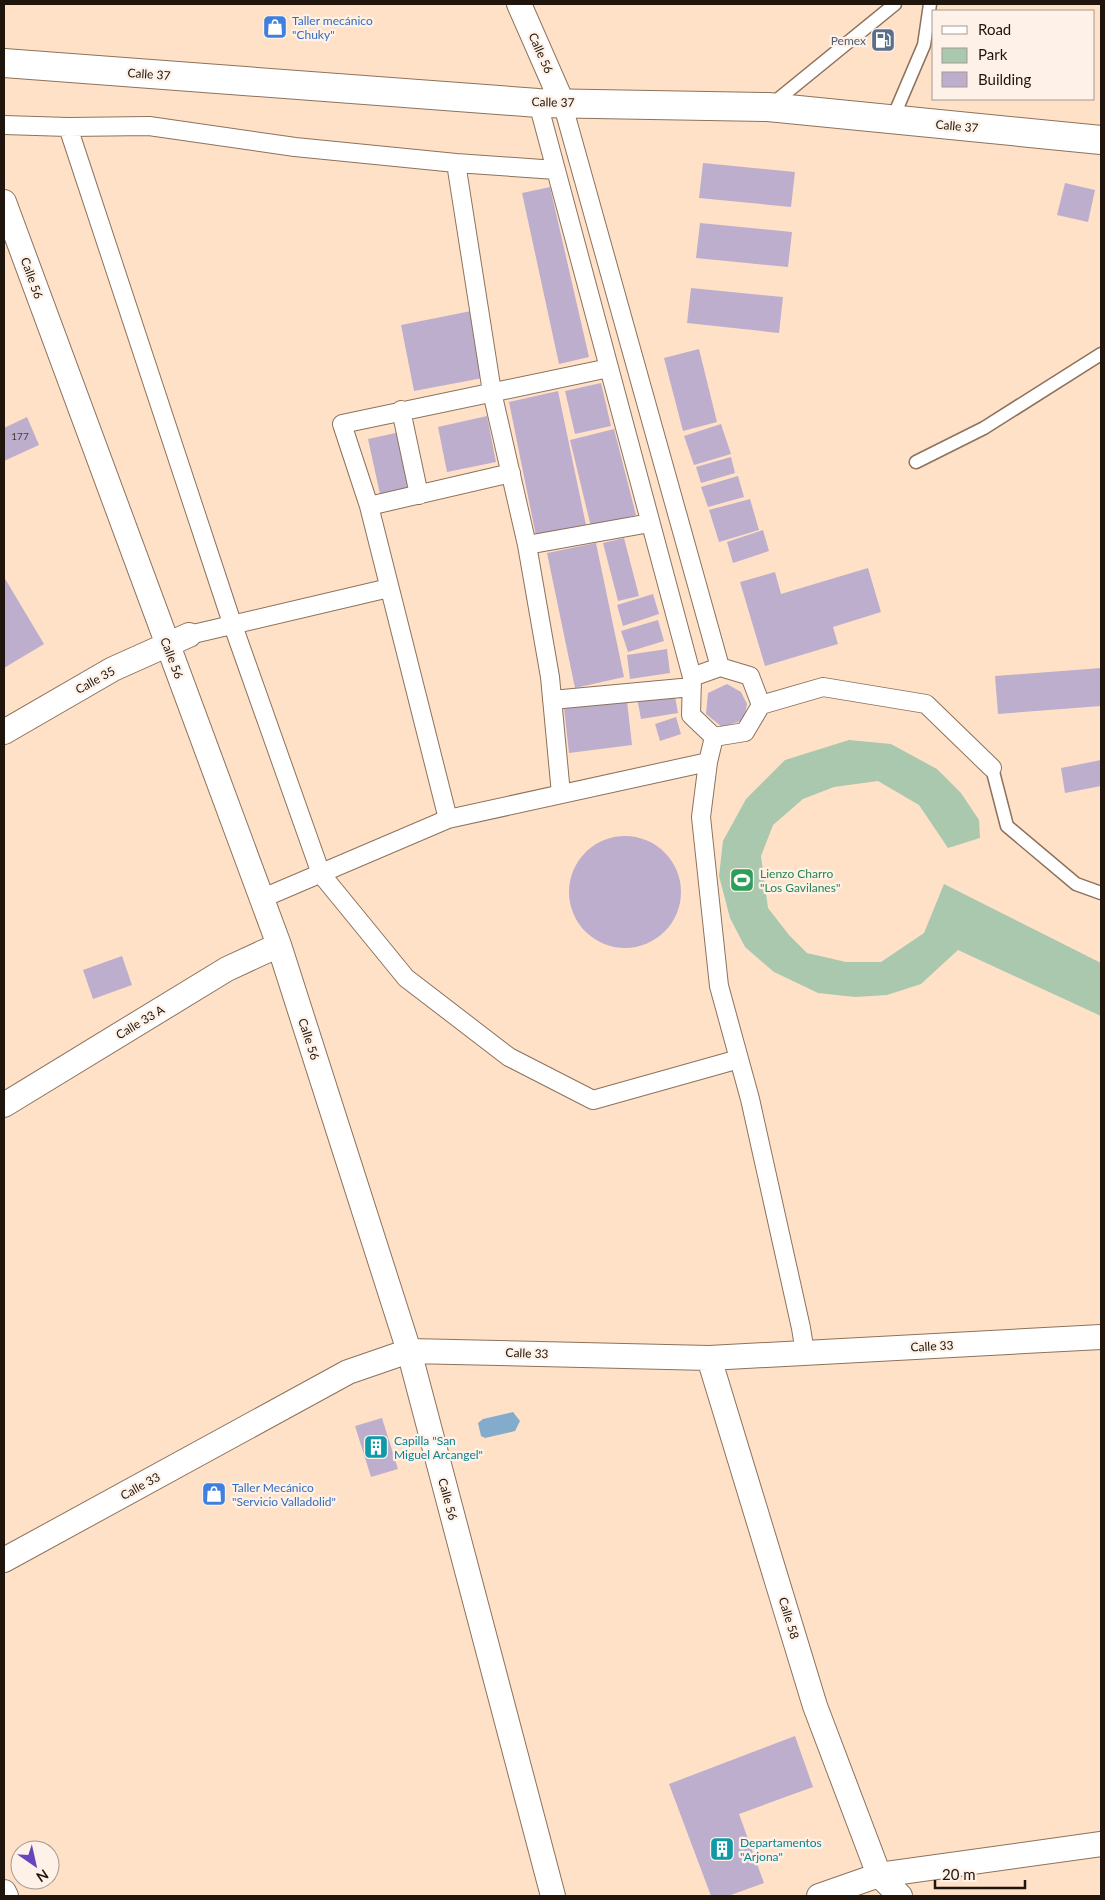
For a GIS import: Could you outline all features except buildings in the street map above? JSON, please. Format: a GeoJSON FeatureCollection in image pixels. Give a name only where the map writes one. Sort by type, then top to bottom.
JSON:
{"type":"FeatureCollection","features":[{"type":"Feature","properties":{"kind":"street","name":"Calle 56"},"geometry":{"type":"LineString","coordinates":[[519,4],[550,102]]}},
{"type":"Feature","properties":{"kind":"street","name":"Calle 37"},"geometry":{"type":"LineString","coordinates":[[4,63],[550,102],[768,107],[1101,140]]}},
{"type":"Feature","properties":{"kind":"street"},"geometry":{"type":"LineString","coordinates":[[550,102],[556,170],[692,682],[691,715],[714,736],[745,732],[761,705],[822,687],[926,704],[992,768]]}},
{"type":"Feature","properties":{"kind":"street"},"geometry":{"type":"LineString","coordinates":[[550,102],[720,666]]}},
{"type":"Feature","properties":{"kind":"street"},"geometry":{"type":"LineString","coordinates":[[4,125],[68,127],[149,126],[295,147],[456,164],[556,170]]}},
{"type":"Feature","properties":{"kind":"street"},"geometry":{"type":"LineString","coordinates":[[68,127],[233,625],[321,874],[406,978],[509,1057],[593,1100],[739,1059]]}},
{"type":"Feature","properties":{"kind":"street"},"geometry":{"type":"LineString","coordinates":[[456,164],[492,392],[527,545],[550,677],[561,794]]}},
{"type":"Feature","properties":{"kind":"street","name":"Calle 56"},"geometry":{"type":"LineString","coordinates":[[4,202],[279,945],[409,1351],[553,1896]]}},
{"type":"Feature","properties":{"kind":"street"},"geometry":{"type":"LineString","coordinates":[[448,819],[368,506],[342,424],[401,410],[609,368]]}},
{"type":"Feature","properties":{"kind":"street"},"geometry":{"type":"LineString","coordinates":[[401,410],[419,495]]}},
{"type":"Feature","properties":{"kind":"street"},"geometry":{"type":"LineString","coordinates":[[368,506],[511,473]]}},
{"type":"Feature","properties":{"kind":"street"},"geometry":{"type":"LineString","coordinates":[[527,545],[650,524]]}},
{"type":"Feature","properties":{"kind":"street"},"geometry":{"type":"LineString","coordinates":[[189,635],[389,588]]}},
{"type":"Feature","properties":{"kind":"street","name":"Calle 35"},"geometry":{"type":"LineString","coordinates":[[4,732],[113,669],[189,635]]}},
{"type":"Feature","properties":{"kind":"street"},"geometry":{"type":"LineString","coordinates":[[552,700],[692,682],[720,666],[750,676],[761,705]]}},
{"type":"Feature","properties":{"kind":"street"},"geometry":{"type":"LineString","coordinates":[[714,736],[708,762],[701,817],[719,986],[739,1059],[778,1224],[805,1353]]}},
{"type":"Feature","properties":{"kind":"street"},"geometry":{"type":"LineString","coordinates":[[263,898],[448,819],[708,762]]}},
{"type":"Feature","properties":{"kind":"street","name":"Calle 33 A"},"geometry":{"type":"LineString","coordinates":[[4,1105],[227,969],[279,945]]}},
{"type":"Feature","properties":{"kind":"street","name":"Calle 33"},"geometry":{"type":"LineString","coordinates":[[4,1560],[348,1372],[409,1351],[709,1358],[1101,1337]]}},
{"type":"Feature","properties":{"kind":"street","name":"Calle 58"},"geometry":{"type":"LineString","coordinates":[[709,1358],[815,1706],[879,1875]]}},
{"type":"Feature","properties":{"kind":"street"},"geometry":{"type":"LineString","coordinates":[[820,1896],[879,1875],[1101,1844]]}},
{"type":"Feature","properties":{"kind":"street"},"geometry":{"type":"LineString","coordinates":[[879,1875],[900,1896]]}},
{"type":"Feature","properties":{"kind":"street"},"geometry":{"type":"LineString","coordinates":[[4,1892],[6,1896]]}},
{"type":"Feature","properties":{"kind":"lane"},"geometry":{"type":"LineString","coordinates":[[768,107],[895,4]]}},
{"type":"Feature","properties":{"kind":"lane"},"geometry":{"type":"LineString","coordinates":[[892,120],[924,45],[930,4]]}},
{"type":"Feature","properties":{"kind":"lane"},"geometry":{"type":"LineString","coordinates":[[916,462],[984,428],[1101,354]]}},
{"type":"Feature","properties":{"kind":"lane"},"geometry":{"type":"LineString","coordinates":[[992,768],[1007,826],[1076,884],[1101,893]]}},
{"type":"Feature","properties":{"kind":"green space","name":"Lienzo Charro \"Los Gavilanes\""},"geometry":{"type":"Polygon","coordinates":[[[849,740],[891,744],[937,769],[961,793],[979,820],[980,838],[948,848],[919,805],[878,781],[834,787],[803,799],[773,825],[761,856],[768,908],[789,935],[807,953],[846,962],[881,962],[924,933],[944,884],[1101,963],[1101,1016],[958,950],[921,984],[887,995],[855,997],[818,993],[774,972],[745,947],[730,918],[719,876],[723,841],[746,799],[785,760],[849,740]]]}},
{"type":"Feature","properties":{"kind":"water"},"geometry":{"type":"Polygon","coordinates":[[[513,1412],[520,1421],[515,1431],[485,1438],[481,1436],[478,1423],[483,1419],[513,1412]]]}},
{"type":"Feature","properties":{"kind":"place","name":"Taller mecánico \"Chuky\""},"geometry":{"type":"Point","coordinates":[275,27]}},
{"type":"Feature","properties":{"kind":"place","name":"Pemex"},"geometry":{"type":"Point","coordinates":[883,40]}},
{"type":"Feature","properties":{"kind":"place","name":"Lienzo Charro \"Los Gavilanes\""},"geometry":{"type":"Point","coordinates":[742,880]}},
{"type":"Feature","properties":{"kind":"place","name":"Capilla \"San Miguel Arcangel\""},"geometry":{"type":"Point","coordinates":[376,1447]}},
{"type":"Feature","properties":{"kind":"place","name":"Taller Mecánico \"Servicio Valladolid\""},"geometry":{"type":"Point","coordinates":[214,1494]}},
{"type":"Feature","properties":{"kind":"place","name":"Departamentos \"Arjona\""},"geometry":{"type":"Point","coordinates":[722,1849]}}]}
